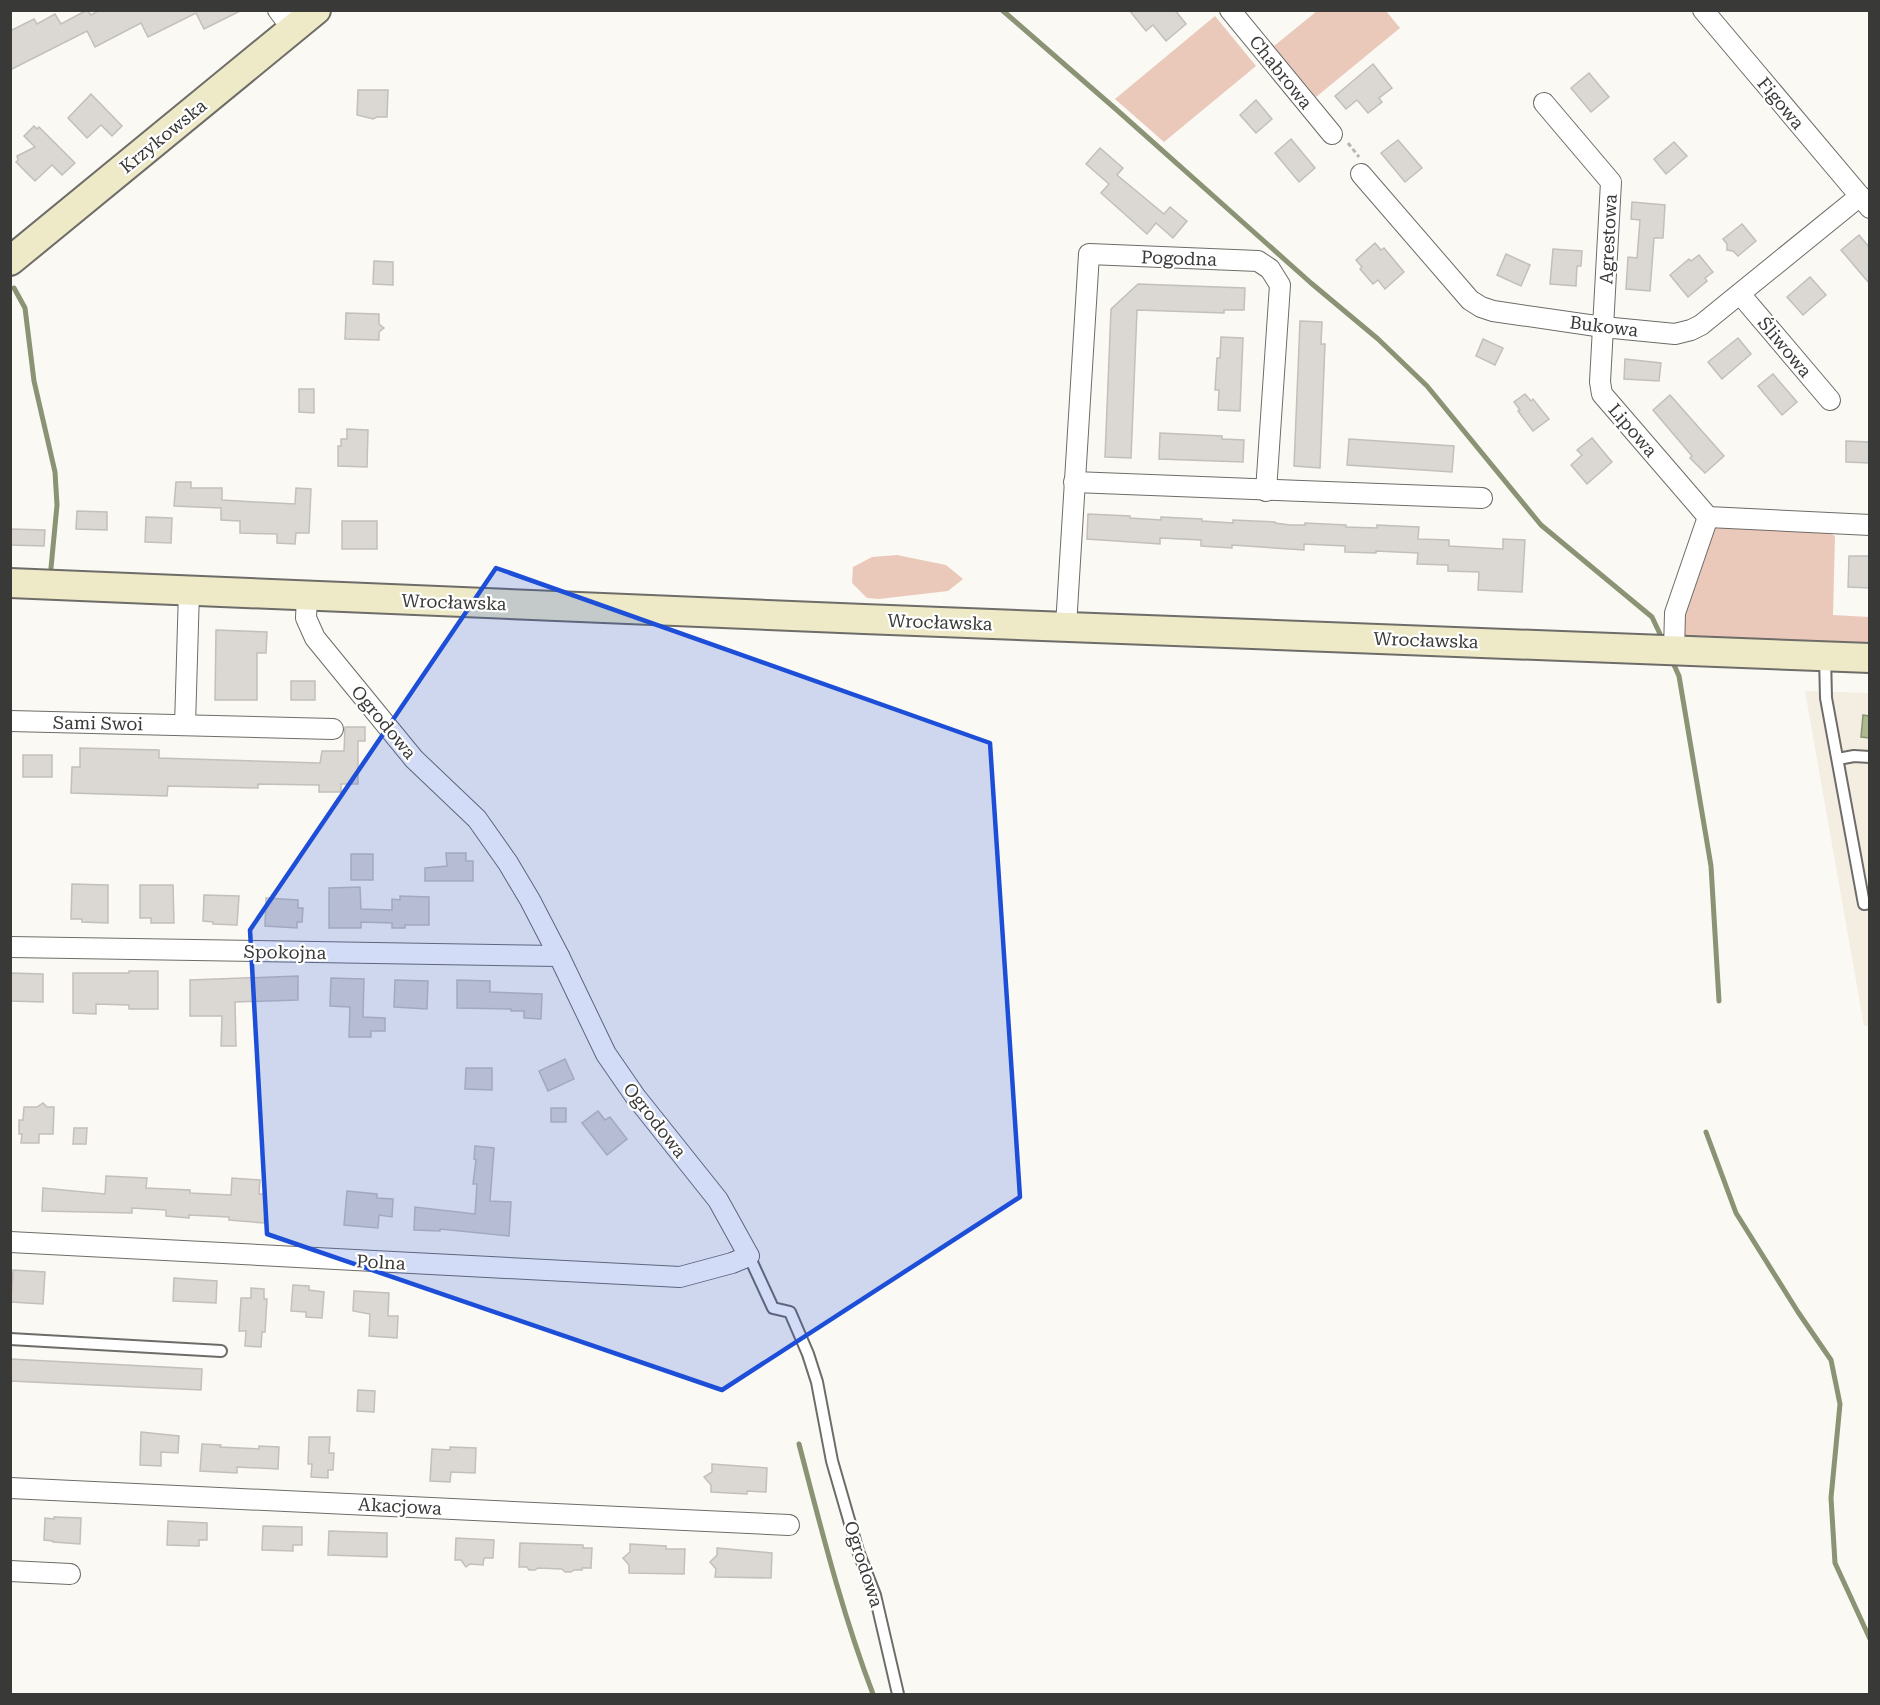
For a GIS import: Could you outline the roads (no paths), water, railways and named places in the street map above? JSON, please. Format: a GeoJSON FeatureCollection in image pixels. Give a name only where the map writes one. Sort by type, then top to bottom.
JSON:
{"type":"FeatureCollection","features":[{"type":"Feature","properties":{"kind":"street","name":"Krzykowska"},"geometry":{"type":"LineString","coordinates":[[10,261],[286,20],[316,10]]}},
{"type":"Feature","properties":{"kind":"street","name":"Chabrowa"},"geometry":{"type":"LineString","coordinates":[[1230,10],[1332,134]]}},
{"type":"Feature","properties":{"kind":"street","name":"Figowa"},"geometry":{"type":"LineString","coordinates":[[1703,10],[1865,202]]}},
{"type":"Feature","properties":{"kind":"street","name":"Agrestowa"},"geometry":{"type":"LineString","coordinates":[[1544,103],[1611,182],[1603,327]]}},
{"type":"Feature","properties":{"kind":"street","name":"Bukowa"},"geometry":{"type":"LineString","coordinates":[[1361,174],[1470,300],[1481,307],[1493,311],[1603,327],[1675,334],[1701,325],[1865,202]]}},
{"type":"Feature","properties":{"kind":"street","name":"Pogodna"},"geometry":{"type":"LineString","coordinates":[[1066,626],[1089,254],[1258,261],[1270,269],[1280,285],[1266,491]]}},
{"type":"Feature","properties":{"kind":"street","name":"Śliwowa"},"geometry":{"type":"LineString","coordinates":[[1740,294],[1830,400]]}},
{"type":"Feature","properties":{"kind":"street","name":"Lipowa"},"geometry":{"type":"LineString","coordinates":[[1603,327],[1600,382],[1602,394],[1708,516]]}},
{"type":"Feature","properties":{"kind":"street"},"geometry":{"type":"LineString","coordinates":[[1074,482],[1482,498]]}},
{"type":"Feature","properties":{"kind":"street"},"geometry":{"type":"LineString","coordinates":[[1674,650],[1676,613],[1708,516],[1869,525]]}},
{"type":"Feature","properties":{"kind":"street","name":"Wrocławska"},"geometry":{"type":"LineString","coordinates":[[10,583],[1869,658]]}},
{"type":"Feature","properties":{"kind":"street"},"geometry":{"type":"LineString","coordinates":[[185,725],[189,591]]}},
{"type":"Feature","properties":{"kind":"street","name":"Ogrodowa"},"geometry":{"type":"LineString","coordinates":[[307,596],[306,618],[315,638],[414,759],[477,819],[514,872],[559,956],[606,1054],[635,1096],[718,1200],[749,1256]]}},
{"type":"Feature","properties":{"kind":"street","name":"Sami Swoi"},"geometry":{"type":"LineString","coordinates":[[10,722],[333,729]]}},
{"type":"Feature","properties":{"kind":"street","name":"Spokojna"},"geometry":{"type":"LineString","coordinates":[[10,947],[559,956]]}},
{"type":"Feature","properties":{"kind":"street","name":"Polna"},"geometry":{"type":"LineString","coordinates":[[10,1242],[680,1277],[749,1256]]}},
{"type":"Feature","properties":{"kind":"street","name":"Akacjowa"},"geometry":{"type":"LineString","coordinates":[[10,1488],[789,1525]]}},
{"type":"Feature","properties":{"kind":"street"},"geometry":{"type":"LineString","coordinates":[[10,1571],[70,1574]]}},
{"type":"Feature","properties":{"kind":"lane"},"geometry":{"type":"LineString","coordinates":[[1825,656],[1826,698],[1867,904]]}},
{"type":"Feature","properties":{"kind":"lane"},"geometry":{"type":"LineString","coordinates":[[1838,759],[1854,756],[1869,757]]}},
{"type":"Feature","properties":{"kind":"lane","name":"Ogrodowa"},"geometry":{"type":"LineString","coordinates":[[749,1256],[773,1308],[790,1312],[808,1354],[817,1382],[832,1461],[858,1551],[874,1595],[898,1695]]}},
{"type":"Feature","properties":{"kind":"lane"},"geometry":{"type":"LineString","coordinates":[[10,1339],[221,1351]]}},
{"type":"Feature","properties":{"kind":"waterway"},"geometry":{"type":"LineString","coordinates":[[1002,10],[1311,283],[1378,339],[1427,386],[1541,525],[1652,617],[1660,634]]}},
{"type":"Feature","properties":{"kind":"waterway"},"geometry":{"type":"LineString","coordinates":[[14,288],[25,308],[34,381],[55,472],[57,505],[51,568]]}},
{"type":"Feature","properties":{"kind":"waterway"},"geometry":{"type":"LineString","coordinates":[[1674,665],[1679,676],[1711,866],[1719,1001]]}},
{"type":"Feature","properties":{"kind":"waterway"},"geometry":{"type":"LineString","coordinates":[[1706,1132],[1736,1213],[1831,1360],[1840,1404],[1831,1498],[1835,1563],[1870,1639]]}},
{"type":"Feature","properties":{"kind":"waterway"},"geometry":{"type":"LineString","coordinates":[[799,1444],[842,1601],[873,1694]]}}]}
